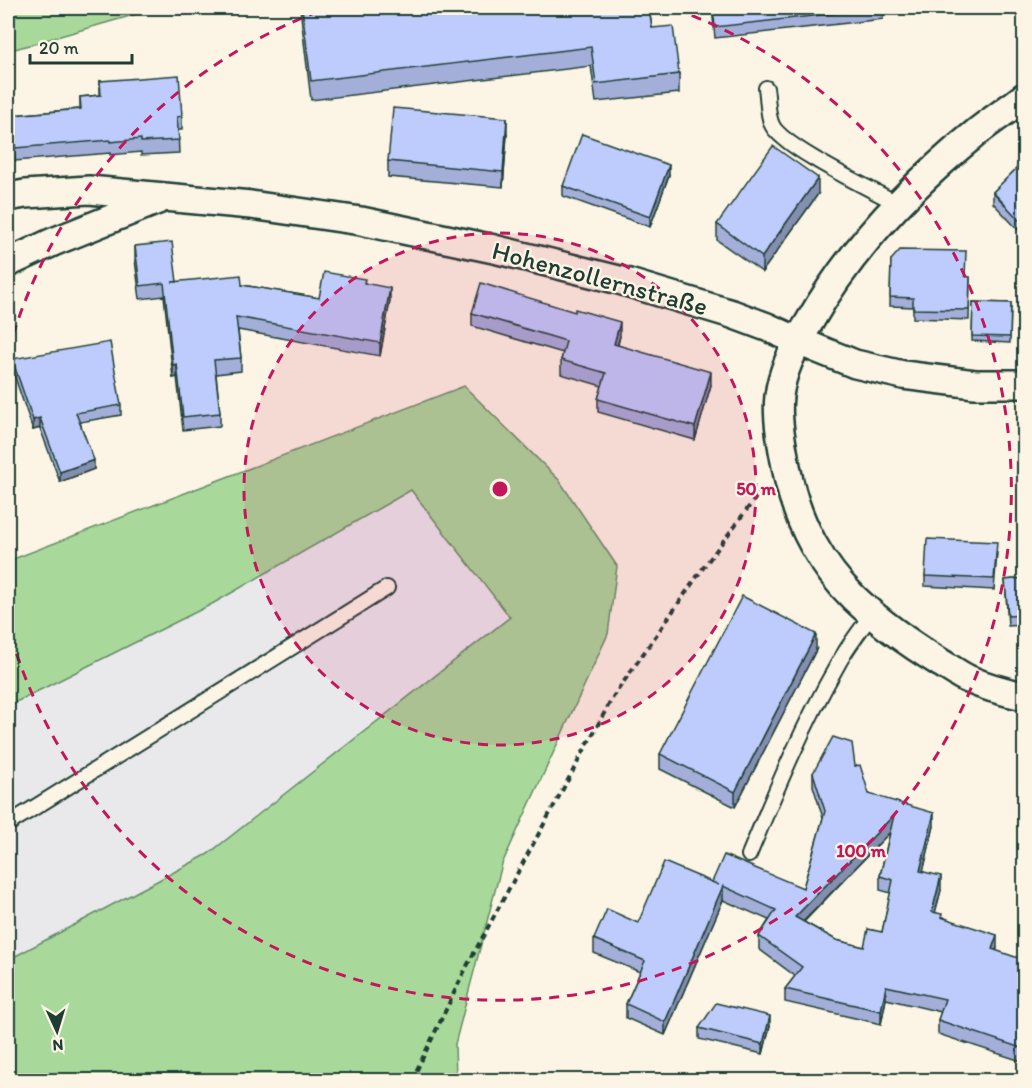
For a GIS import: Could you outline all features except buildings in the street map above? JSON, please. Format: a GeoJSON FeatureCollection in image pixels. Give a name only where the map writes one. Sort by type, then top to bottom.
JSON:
{"type":"FeatureCollection","features":[{"type":"Feature","properties":{"kind":"street"},"geometry":{"type":"LineString","coordinates":[[1024,98],[977,132],[898,204],[857,252],[821,300],[798,341],[784,374],[779,396],[780,429],[792,494],[821,558],[846,590],[871,615],[910,644],[968,679],[1024,696]]}},
{"type":"Feature","properties":{"kind":"street","name":"Hohenzollernstraße"},"geometry":{"type":"LineString","coordinates":[[8,197],[89,190],[251,205],[361,221],[494,249],[619,280],[732,314],[855,364],[903,375],[975,384],[1024,384]]}},
{"type":"Feature","properties":{"kind":"street","name":"Hohenzollernstraße"},"geometry":{"type":"LineString","coordinates":[[8,263],[53,242],[167,196]]}},
{"type":"Feature","properties":{"kind":"lane"},"geometry":{"type":"LineString","coordinates":[[766,88],[772,125],[780,135],[826,165],[898,204]]}},
{"type":"Feature","properties":{"kind":"lane"},"geometry":{"type":"LineString","coordinates":[[8,824],[387,588]]}},
{"type":"Feature","properties":{"kind":"lane"},"geometry":{"type":"LineString","coordinates":[[749,855],[802,731],[839,662],[871,615]]}},
{"type":"Feature","properties":{"kind":"path"},"geometry":{"type":"LineString","coordinates":[[412,1080],[467,966],[613,697],[703,568],[785,461]]}},
{"type":"Feature","properties":{"kind":"shaded area"},"geometry":{"type":"Polygon","coordinates":[[[411,490],[510,617],[208,854],[8,960],[8,706],[212,604],[411,490]]]}},
{"type":"Feature","properties":{"kind":"green space"},"geometry":{"type":"Polygon","coordinates":[[[8,8],[158,8],[8,51],[8,8]]]}},
{"type":"Feature","properties":{"kind":"green space"},"geometry":{"type":"Polygon","coordinates":[[[464,386],[559,480],[617,566],[608,634],[502,864],[455,1044],[456,1080],[8,1080],[8,960],[208,854],[510,617],[411,490],[212,604],[8,706],[8,561],[464,386]]]}}]}
